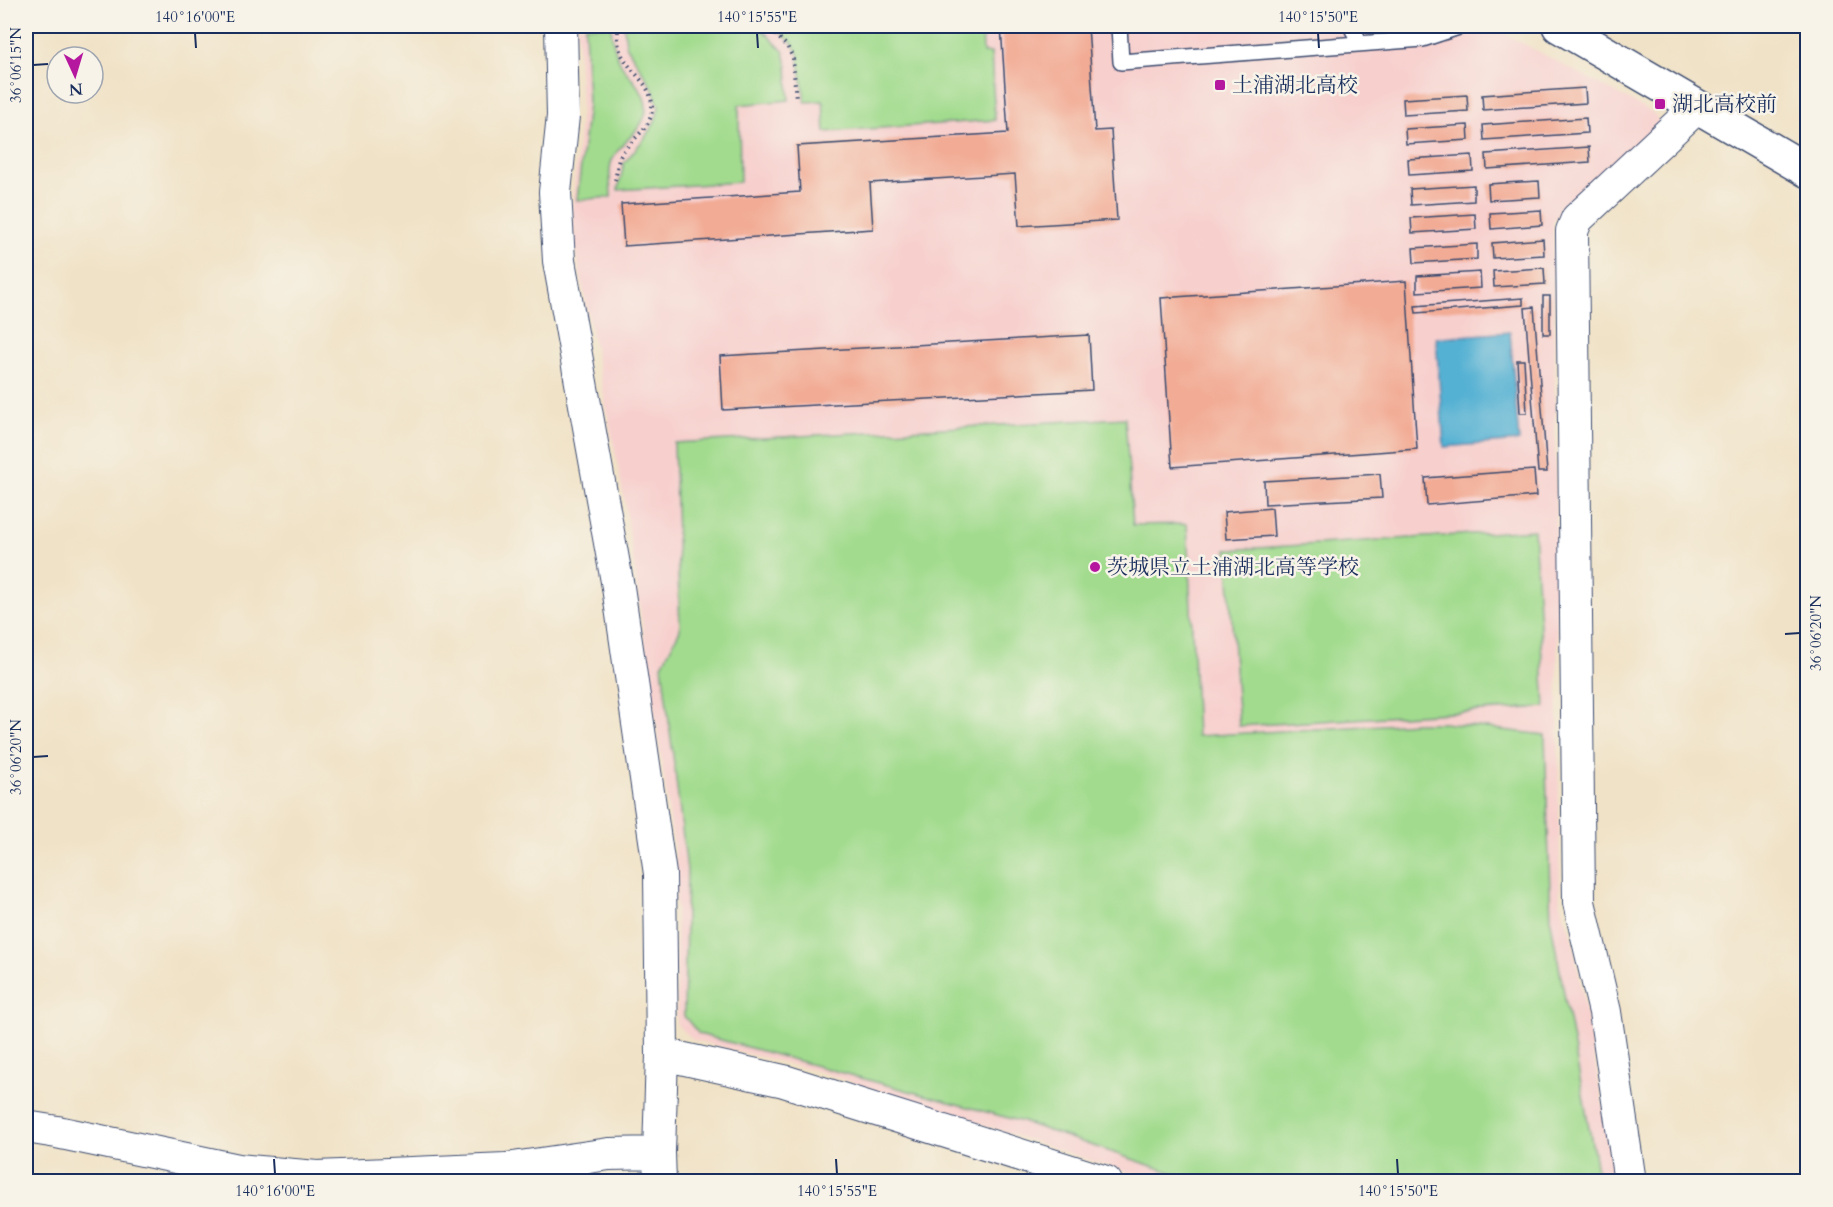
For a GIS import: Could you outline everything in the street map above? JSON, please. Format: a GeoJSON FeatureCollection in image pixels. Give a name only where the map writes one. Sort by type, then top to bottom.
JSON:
{"type":"FeatureCollection","features":[{"type":"Feature","properties":{"kind":"main road"},"geometry":{"type":"LineString","coordinates":[[1559,26],[1808,171]]}},
{"type":"Feature","properties":{"kind":"street"},"geometry":{"type":"LineString","coordinates":[[26,1127],[238,1170],[316,1177],[506,1169],[609,1154],[660,1167],[662,1054],[660,874],[618,586],[559,261],[555,192],[563,116],[561,26]]}},
{"type":"Feature","properties":{"kind":"street"},"geometry":{"type":"LineString","coordinates":[[1630,1182],[1605,1012],[1579,902],[1572,231],[1577,219],[1697,107]]}},
{"type":"Feature","properties":{"kind":"street"},"geometry":{"type":"LineString","coordinates":[[662,1054],[784,1081],[1106,1182]]}},
{"type":"Feature","properties":{"kind":"lane"},"geometry":{"type":"LineString","coordinates":[[1119,26],[1121,62],[1360,43],[1462,26]]}},
{"type":"Feature","properties":{"kind":"lane"},"geometry":{"type":"LineString","coordinates":[[1351,26],[1360,43]]}},
{"type":"Feature","properties":{"kind":"path"},"geometry":{"type":"LineString","coordinates":[[615,180],[620,158],[651,119],[652,107],[651,97],[645,84],[621,53],[618,26]]}},
{"type":"Feature","properties":{"kind":"path"},"geometry":{"type":"LineString","coordinates":[[767,26],[787,46],[793,58],[796,100]]}},
{"type":"Feature","properties":{"kind":"shaded area","name":"茨城県立土浦湖北高等学校"},"geometry":{"type":"Polygon","coordinates":[[[577,26],[1490,26],[1652,112],[1661,123],[1553,220],[1560,903],[1572,937],[1617,1181],[1154,1181],[821,1072],[694,1040],[677,1025],[676,862],[625,503],[575,247],[572,209],[581,109],[577,26]]]}},
{"type":"Feature","properties":{"kind":"green space"},"geometry":{"type":"Polygon","coordinates":[[[585,26],[611,26],[618,58],[640,90],[646,110],[641,123],[612,160],[611,197],[577,200],[588,104],[585,26]]]}},
{"type":"Feature","properties":{"kind":"green space"},"geometry":{"type":"Polygon","coordinates":[[[624,26],[759,26],[784,52],[789,100],[739,105],[740,182],[618,190],[624,163],[655,122],[659,107],[653,89],[626,45],[624,26]]]}},
{"type":"Feature","properties":{"kind":"green space"},"geometry":{"type":"Polygon","coordinates":[[[773,26],[982,26],[983,53],[991,53],[995,120],[825,132],[823,101],[805,102],[798,54],[792,43],[773,26]]]}},
{"type":"Feature","properties":{"kind":"green space"},"geometry":{"type":"Polygon","coordinates":[[[1125,418],[1133,525],[1187,524],[1197,736],[1417,723],[1444,723],[1545,735],[1551,923],[1599,1181],[1196,1181],[1023,1122],[699,1034],[684,1016],[687,870],[662,665],[680,630],[674,443],[1125,418]]]}},
{"type":"Feature","properties":{"kind":"green space"},"geometry":{"type":"Polygon","coordinates":[[[1534,530],[1545,707],[1239,726],[1227,550],[1534,530]]]}},
{"type":"Feature","properties":{"kind":"water"},"geometry":{"type":"Polygon","coordinates":[[[1510,332],[1519,441],[1444,447],[1436,338],[1510,332]]]}},
{"type":"Feature","properties":{"kind":"building"},"geometry":{"type":"Polygon","coordinates":[[[1001,26],[1088,26],[1095,131],[1111,130],[1117,220],[1019,226],[1015,174],[870,183],[873,229],[624,246],[621,204],[800,192],[797,146],[1008,133],[1001,26]]]}},
{"type":"Feature","properties":{"kind":"building"},"geometry":{"type":"Polygon","coordinates":[[[1585,88],[1586,103],[1483,110],[1482,95],[1585,88]]]}},
{"type":"Feature","properties":{"kind":"building"},"geometry":{"type":"Polygon","coordinates":[[[1467,95],[1468,111],[1404,115],[1403,99],[1467,95]]]}},
{"type":"Feature","properties":{"kind":"building"},"geometry":{"type":"Polygon","coordinates":[[[1586,118],[1587,133],[1484,140],[1483,125],[1586,118]]]}},
{"type":"Feature","properties":{"kind":"building"},"geometry":{"type":"Polygon","coordinates":[[[1468,125],[1469,140],[1406,144],[1405,129],[1468,125]]]}},
{"type":"Feature","properties":{"kind":"building"},"geometry":{"type":"Polygon","coordinates":[[[1589,147],[1590,162],[1487,169],[1486,154],[1589,147]]]}},
{"type":"Feature","properties":{"kind":"building"},"geometry":{"type":"Polygon","coordinates":[[[1472,155],[1473,171],[1409,175],[1408,159],[1472,155]]]}},
{"type":"Feature","properties":{"kind":"building"},"geometry":{"type":"Polygon","coordinates":[[[1539,181],[1540,197],[1489,200],[1488,184],[1539,181]]]}},
{"type":"Feature","properties":{"kind":"building"},"geometry":{"type":"Polygon","coordinates":[[[1474,185],[1474,201],[1411,205],[1410,189],[1474,185]]]}},
{"type":"Feature","properties":{"kind":"building"},"geometry":{"type":"Polygon","coordinates":[[[1541,210],[1542,225],[1491,229],[1490,213],[1541,210]]]}},
{"type":"Feature","properties":{"kind":"building"},"geometry":{"type":"Polygon","coordinates":[[[1475,214],[1476,229],[1412,233],[1411,218],[1475,214]]]}},
{"type":"Feature","properties":{"kind":"building"},"geometry":{"type":"Polygon","coordinates":[[[1543,239],[1544,255],[1493,258],[1492,243],[1543,239]]]}},
{"type":"Feature","properties":{"kind":"building"},"geometry":{"type":"Polygon","coordinates":[[[1477,244],[1477,259],[1414,263],[1413,248],[1477,244]]]}},
{"type":"Feature","properties":{"kind":"building"},"geometry":{"type":"Polygon","coordinates":[[[1544,268],[1545,284],[1494,287],[1493,271],[1544,268]]]}},
{"type":"Feature","properties":{"kind":"building"},"geometry":{"type":"Polygon","coordinates":[[[1480,272],[1481,288],[1417,292],[1417,276],[1480,272]]]}},
{"type":"Feature","properties":{"kind":"building"},"geometry":{"type":"Polygon","coordinates":[[[1406,281],[1417,449],[1172,467],[1161,298],[1406,281]]]}},
{"type":"Feature","properties":{"kind":"building"},"geometry":{"type":"Polygon","coordinates":[[[1543,296],[1550,296],[1550,334],[1543,334],[1543,296]]]}},
{"type":"Feature","properties":{"kind":"building"},"geometry":{"type":"Polygon","coordinates":[[[1523,298],[1523,305],[1416,313],[1415,306],[1523,298]]]}},
{"type":"Feature","properties":{"kind":"building"},"geometry":{"type":"Polygon","coordinates":[[[1534,307],[1547,472],[1538,472],[1525,308],[1534,307]]]}},
{"type":"Feature","properties":{"kind":"building"},"geometry":{"type":"Polygon","coordinates":[[[1089,335],[1092,390],[723,410],[720,356],[1089,335]]]}},
{"type":"Feature","properties":{"kind":"building"},"geometry":{"type":"Polygon","coordinates":[[[1517,360],[1524,360],[1527,413],[1520,413],[1517,360]]]}},
{"type":"Feature","properties":{"kind":"building"},"geometry":{"type":"Polygon","coordinates":[[[1534,470],[1536,496],[1427,505],[1425,478],[1534,470]]]}},
{"type":"Feature","properties":{"kind":"building"},"geometry":{"type":"Polygon","coordinates":[[[1380,474],[1382,498],[1265,504],[1264,481],[1380,474]]]}},
{"type":"Feature","properties":{"kind":"building"},"geometry":{"type":"Polygon","coordinates":[[[1272,508],[1274,536],[1226,539],[1224,512],[1272,508]]]}},
{"type":"Feature","properties":{"kind":"place","name":"土浦湖北高校"},"geometry":{"type":"Point","coordinates":[1220,85]}},
{"type":"Feature","properties":{"kind":"place","name":"湖北高校前"},"geometry":{"type":"Point","coordinates":[1660,104]}},
{"type":"Feature","properties":{"kind":"place","name":"茨城県立土浦湖北高等学校"},"geometry":{"type":"Point","coordinates":[1095,567]}}]}
